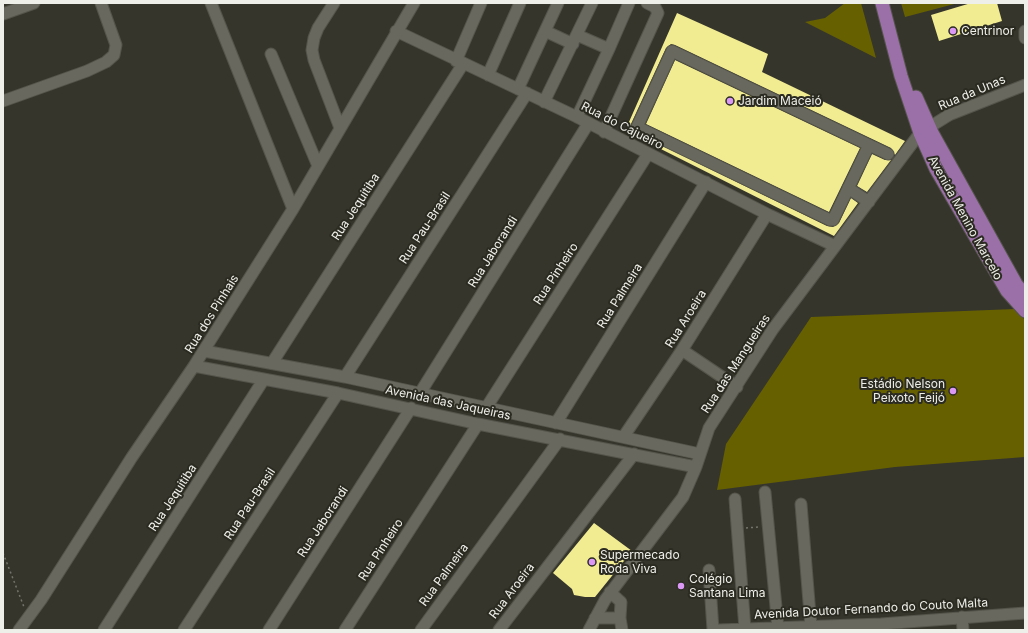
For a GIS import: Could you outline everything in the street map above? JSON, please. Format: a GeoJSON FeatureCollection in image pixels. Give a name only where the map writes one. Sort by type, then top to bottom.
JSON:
{"type":"FeatureCollection","features":[{"type":"Feature","properties":{"kind":"main road","name":"Avenida Menino Marcelo"},"geometry":{"type":"LineString","coordinates":[[882,3],[901,76],[924,130],[1012,278],[1025,295]]}},
{"type":"Feature","properties":{"kind":"main road","name":"Avenida Menino Marcelo"},"geometry":{"type":"LineString","coordinates":[[889,3],[936,169],[1003,285],[1025,311]]}},
{"type":"Feature","properties":{"kind":"street"},"geometry":{"type":"LineString","coordinates":[[3,14],[34,3]]}},
{"type":"Feature","properties":{"kind":"street"},"geometry":{"type":"LineString","coordinates":[[3,101],[87,71],[106,62],[114,55],[116,45],[101,3]]}},
{"type":"Feature","properties":{"kind":"street"},"geometry":{"type":"LineString","coordinates":[[211,3],[293,209]]}},
{"type":"Feature","properties":{"kind":"street"},"geometry":{"type":"LineString","coordinates":[[334,3],[316,33],[312,50],[314,60],[340,128]]}},
{"type":"Feature","properties":{"kind":"street","name":"Rua dos Pinhais"},"geometry":{"type":"LineString","coordinates":[[19,630],[28,619],[132,457],[194,366],[293,209],[396,31],[414,3]]}},
{"type":"Feature","properties":{"kind":"street","name":"Rua Jequitiba"},"geometry":{"type":"LineString","coordinates":[[272,363],[459,62],[481,3]]}},
{"type":"Feature","properties":{"kind":"street"},"geometry":{"type":"LineString","coordinates":[[488,76],[520,3]]}},
{"type":"Feature","properties":{"kind":"street","name":"Rua Pau-Brasil"},"geometry":{"type":"LineString","coordinates":[[345,377],[522,91],[545,31],[558,3]]}},
{"type":"Feature","properties":{"kind":"street"},"geometry":{"type":"LineString","coordinates":[[544,102],[592,3]]}},
{"type":"Feature","properties":{"kind":"street"},"geometry":{"type":"LineString","coordinates":[[577,117],[610,50],[629,3]]}},
{"type":"Feature","properties":{"kind":"street"},"geometry":{"type":"LineString","coordinates":[[604,132],[658,13],[655,7],[647,3]]}},
{"type":"Feature","properties":{"kind":"street","name":"Rua do Cajueiro"},"geometry":{"type":"LineString","coordinates":[[396,31],[577,117],[588,124],[767,214],[835,246]]}},
{"type":"Feature","properties":{"kind":"street"},"geometry":{"type":"LineString","coordinates":[[545,31],[610,50]]}},
{"type":"Feature","properties":{"kind":"street"},"geometry":{"type":"LineString","coordinates":[[1025,31],[1025,38]]}},
{"type":"Feature","properties":{"kind":"street"},"geometry":{"type":"LineString","coordinates":[[869,144],[833,220],[830,220],[638,128],[637,126],[672,51],[869,144],[888,154]]}},
{"type":"Feature","properties":{"kind":"street"},"geometry":{"type":"LineString","coordinates":[[271,54],[318,166]]}},
{"type":"Feature","properties":{"kind":"street","name":"Rua da Unas"},"geometry":{"type":"LineString","coordinates":[[924,130],[949,115],[1025,85]]}},
{"type":"Feature","properties":{"kind":"street","name":"Rua Jaborandi"},"geometry":{"type":"LineString","coordinates":[[420,393],[588,124]]}},
{"type":"Feature","properties":{"kind":"street","name":"Rua das Mangueiras"},"geometry":{"type":"LineString","coordinates":[[589,630],[610,592],[683,497],[696,467],[709,428],[737,387],[773,329],[835,246],[866,199],[924,130]]}},
{"type":"Feature","properties":{"kind":"street","name":"Rua Pinheiro"},"geometry":{"type":"LineString","coordinates":[[486,408],[648,154]]}},
{"type":"Feature","properties":{"kind":"street","name":"Rua Palmeira"},"geometry":{"type":"LineString","coordinates":[[556,423],[706,182]]}},
{"type":"Feature","properties":{"kind":"street"},"geometry":{"type":"LineString","coordinates":[[848,188],[866,199]]}},
{"type":"Feature","properties":{"kind":"street","name":"Rua Aroeira"},"geometry":{"type":"LineString","coordinates":[[624,436],[682,350],[767,214]]}},
{"type":"Feature","properties":{"kind":"street","name":"Avenida das Jaqueiras"},"geometry":{"type":"LineString","coordinates":[[204,350],[345,377],[556,423],[624,436],[700,454]]}},
{"type":"Feature","properties":{"kind":"street"},"geometry":{"type":"LineString","coordinates":[[682,350],[737,387]]}},
{"type":"Feature","properties":{"kind":"street","name":"Avenida das Jaqueiras"},"geometry":{"type":"LineString","coordinates":[[194,366],[338,393],[478,424],[696,467]]}},
{"type":"Feature","properties":{"kind":"street","name":"Rua Jequitiba"},"geometry":{"type":"LineString","coordinates":[[104,630],[264,380]]}},
{"type":"Feature","properties":{"kind":"street"},"geometry":{"type":"LineString","coordinates":[[389,387],[389,404]]}},
{"type":"Feature","properties":{"kind":"street","name":"Rua Pau-Brasil"},"geometry":{"type":"LineString","coordinates":[[184,630],[338,393]]}},
{"type":"Feature","properties":{"kind":"street","name":"Rua Jaborandi"},"geometry":{"type":"LineString","coordinates":[[269,630],[411,408]]}},
{"type":"Feature","properties":{"kind":"street","name":"Rua Pinheiro"},"geometry":{"type":"LineString","coordinates":[[345,630],[478,424]]}},
{"type":"Feature","properties":{"kind":"street","name":"Rua Palmeira"},"geometry":{"type":"LineString","coordinates":[[421,630],[560,439]]}},
{"type":"Feature","properties":{"kind":"street","name":"Rua Aroeira"},"geometry":{"type":"LineString","coordinates":[[499,630],[634,454]]}},
{"type":"Feature","properties":{"kind":"street"},"geometry":{"type":"LineString","coordinates":[[765,492],[778,628]]}},
{"type":"Feature","properties":{"kind":"street"},"geometry":{"type":"LineString","coordinates":[[735,499],[745,629]]}},
{"type":"Feature","properties":{"kind":"street"},"geometry":{"type":"LineString","coordinates":[[801,504],[811,627]]}},
{"type":"Feature","properties":{"kind":"street"},"geometry":{"type":"LineString","coordinates":[[708,570],[713,630]]}},
{"type":"Feature","properties":{"kind":"street"},"geometry":{"type":"LineString","coordinates":[[610,592],[621,602],[620,618],[622,630]]}},
{"type":"Feature","properties":{"kind":"street","name":"Avenida Doutor Fernando do Couto Malta"},"geometry":{"type":"LineString","coordinates":[[719,630],[811,627],[881,627],[962,617],[1025,612]]}},
{"type":"Feature","properties":{"kind":"street"},"geometry":{"type":"LineString","coordinates":[[962,617],[963,630]]}},
{"type":"Feature","properties":{"kind":"street"},"geometry":{"type":"LineString","coordinates":[[595,618],[620,618]]}},
{"type":"Feature","properties":{"kind":"path"},"geometry":{"type":"LineString","coordinates":[[737,529],[769,526]]}},
{"type":"Feature","properties":{"kind":"path"},"geometry":{"type":"LineString","coordinates":[[3,553],[28,619]]}},
{"type":"Feature","properties":{"kind":"shaded area"},"geometry":{"type":"Polygon","coordinates":[[[845,3],[861,3],[876,58],[805,22],[825,18],[845,3]]]}},
{"type":"Feature","properties":{"kind":"shaded area"},"geometry":{"type":"Polygon","coordinates":[[[901,3],[958,3],[905,17],[901,3]]]}},
{"type":"Feature","properties":{"kind":"shaded area"},"geometry":{"type":"Polygon","coordinates":[[[1015,309],[1025,320],[1025,457],[895,467],[717,490],[726,444],[811,317],[1015,309]]]}},
{"type":"Feature","properties":{"kind":"building","name":"Centrinor"},"geometry":{"type":"Polygon","coordinates":[[[971,3],[997,3],[1002,21],[939,41],[931,15],[971,3]]]}},
{"type":"Feature","properties":{"kind":"building"},"geometry":{"type":"Polygon","coordinates":[[[677,13],[768,54],[762,72],[905,141],[895,155],[891,148],[675,45],[671,44],[666,48],[631,124],[632,131],[827,226],[833,227],[839,223],[851,198],[858,203],[834,236],[625,131],[677,13]]]}},
{"type":"Feature","properties":{"kind":"building"},"geometry":{"type":"Polygon","coordinates":[[[675,60],[860,148],[829,212],[646,124],[675,60]]]}},
{"type":"Feature","properties":{"kind":"building"},"geometry":{"type":"Polygon","coordinates":[[[872,154],[885,160],[891,160],[867,192],[857,186],[872,154]]]}},
{"type":"Feature","properties":{"kind":"building","name":"Supermecado Roda Viva"},"geometry":{"type":"Polygon","coordinates":[[[594,523],[632,551],[595,597],[574,595],[572,589],[553,573],[594,523]]]}},
{"type":"Feature","properties":{"kind":"place","name":"Centrinor"},"geometry":{"type":"Point","coordinates":[953,31]}},
{"type":"Feature","properties":{"kind":"place","name":"Jardim Maceió"},"geometry":{"type":"Point","coordinates":[730,101]}},
{"type":"Feature","properties":{"kind":"place","name":"Estádio Nelson Peixoto Feijó"},"geometry":{"type":"Point","coordinates":[953,391]}},
{"type":"Feature","properties":{"kind":"place","name":"Supermecado Roda Viva"},"geometry":{"type":"Point","coordinates":[592,562]}},
{"type":"Feature","properties":{"kind":"place","name":"Colégio Santana Lima"},"geometry":{"type":"Point","coordinates":[681,586]}}]}
